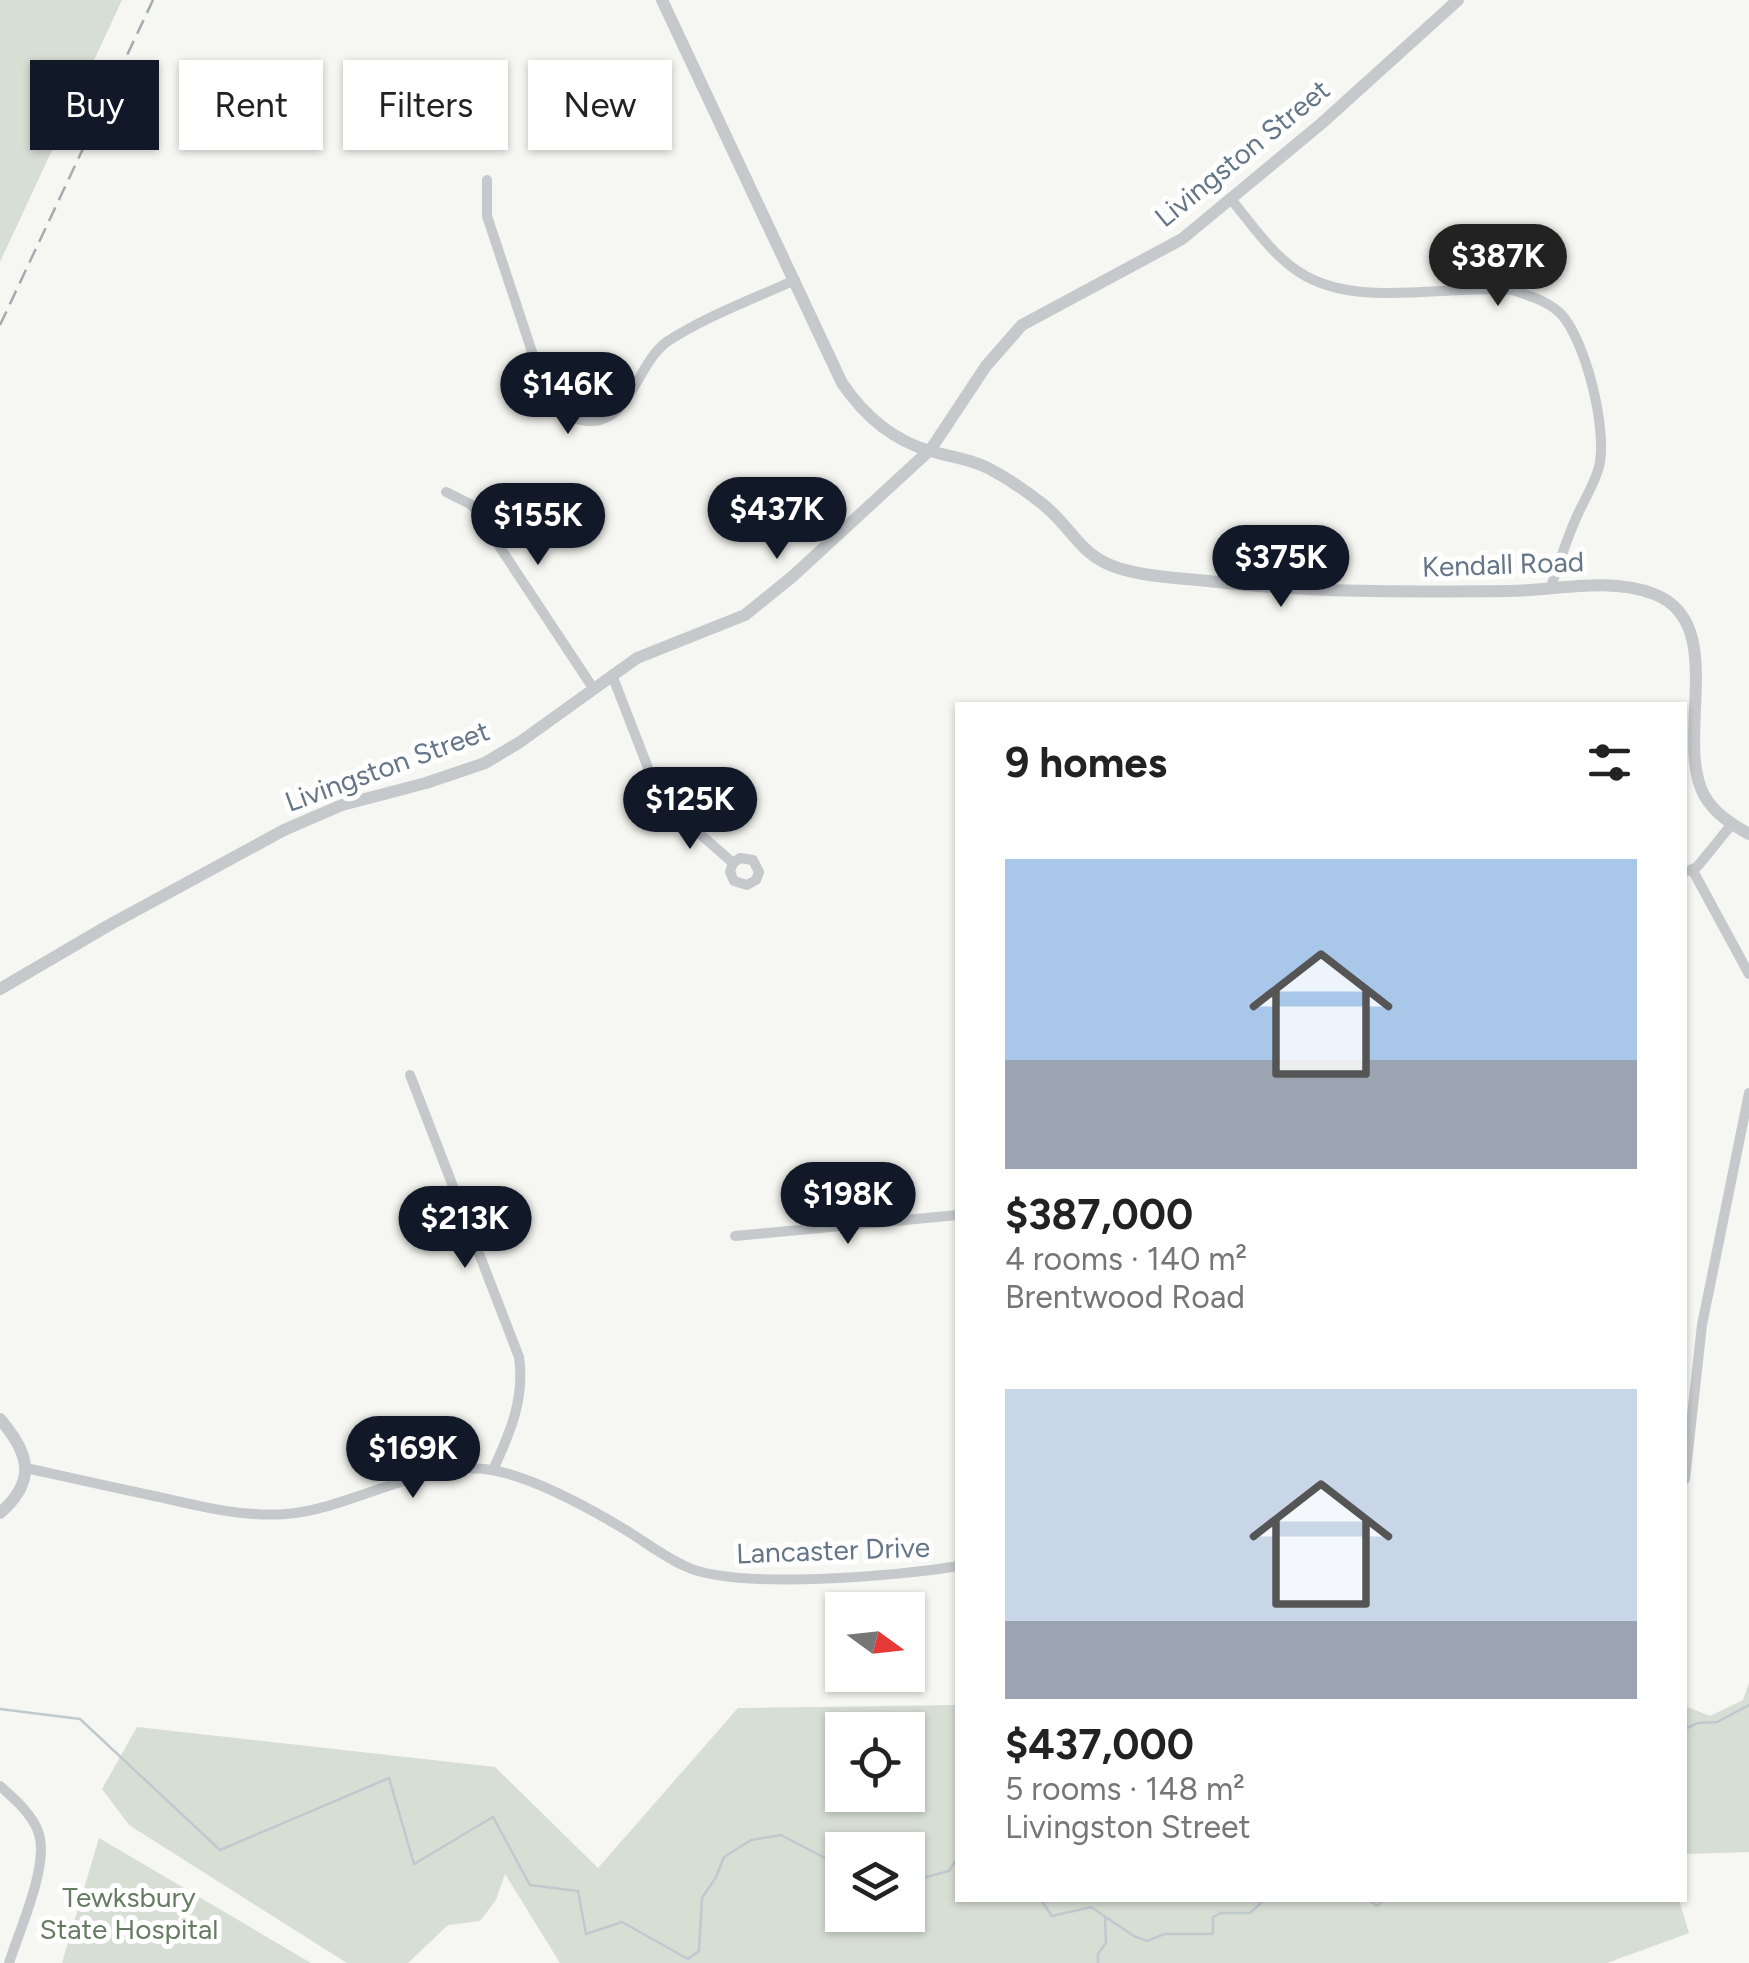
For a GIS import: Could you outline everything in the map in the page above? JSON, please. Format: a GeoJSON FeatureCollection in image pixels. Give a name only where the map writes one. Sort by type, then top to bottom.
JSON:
{"type":"FeatureCollection","features":[{"type":"Feature","properties":{"kind":"street","name":"Kendall Road"},"geometry":{"type":"LineString","coordinates":[[662,0],[842,383],[875,422],[929,451],[988,468],[1045,506],[1092,556],[1131,572],[1284,589],[1406,592],[1598,586],[1654,594],[1672,603],[1684,616],[1694,653],[1698,779],[1712,806],[1749,834]]}},
{"type":"Feature","properties":{"kind":"street","name":"Livingston Street"},"geometry":{"type":"LineString","coordinates":[[0,989],[284,830],[342,805],[485,763],[637,658],[744,615],[808,563],[929,451],[986,366],[1022,325],[1182,238],[1322,123],[1458,0]]}},
{"type":"Feature","properties":{"kind":"street"},"geometry":{"type":"LineString","coordinates":[[487,180],[487,216],[543,386],[551,402],[574,418],[610,416],[625,404],[643,368],[659,348],[693,327],[795,280]]}},
{"type":"Feature","properties":{"kind":"street"},"geometry":{"type":"LineString","coordinates":[[1230,198],[1295,270],[1315,282],[1360,292],[1513,290],[1535,298],[1563,316],[1590,380],[1602,446],[1590,490],[1550,589]]}},
{"type":"Feature","properties":{"kind":"street"},"geometry":{"type":"LineString","coordinates":[[446,492],[472,505],[594,688]]}},
{"type":"Feature","properties":{"kind":"street"},"geometry":{"type":"LineString","coordinates":[[612,675],[657,791],[733,863]]}},
{"type":"Feature","properties":{"kind":"street"},"geometry":{"type":"LineString","coordinates":[[1732,824],[1711,853],[1688,871],[1749,974]]}},
{"type":"Feature","properties":{"kind":"street"},"geometry":{"type":"LineString","coordinates":[[410,1075],[519,1358],[515,1416],[493,1470]]}},
{"type":"Feature","properties":{"kind":"street"},"geometry":{"type":"LineString","coordinates":[[1687,1461],[1702,1325],[1749,1093]]}},
{"type":"Feature","properties":{"kind":"street"},"geometry":{"type":"LineString","coordinates":[[735,1236],[955,1215]]}},
{"type":"Feature","properties":{"kind":"street"},"geometry":{"type":"LineString","coordinates":[[0,1419],[20,1448],[26,1468],[21,1491],[0,1513]]}},
{"type":"Feature","properties":{"kind":"street","name":"Lancaster Drive"},"geometry":{"type":"LineString","coordinates":[[26,1468],[262,1516],[291,1514],[342,1502],[445,1472],[493,1470],[543,1487],[704,1574],[782,1578],[864,1576],[955,1566]]}},
{"type":"Feature","properties":{"kind":"street"},"geometry":{"type":"LineString","coordinates":[[0,1786],[31,1819],[42,1849],[8,1963]]}},
{"type":"Feature","properties":{"kind":"green space"},"geometry":{"type":"Polygon","coordinates":[[[0,0],[122,0],[94,60],[30,60],[30,150],[52,150],[0,262],[0,0]]]}},
{"type":"Feature","properties":{"kind":"green space"},"geometry":{"type":"Polygon","coordinates":[[[1749,1683],[1749,1852],[1687,1854],[1687,1707],[1710,1716],[1743,1700],[1749,1683]]]}},
{"type":"Feature","properties":{"kind":"green space"},"geometry":{"type":"Polygon","coordinates":[[[955,1705],[955,1902],[1680,1902],[1689,1933],[1607,1963],[560,1963],[505,1874],[496,1900],[480,1921],[448,1925],[408,1963],[347,1963],[129,1825],[102,1789],[137,1727],[495,1767],[598,1868],[738,1708],[955,1705]]]}},
{"type":"Feature","properties":{"kind":"green space","name":"Tewksbury State Hospital"},"geometry":{"type":"Polygon","coordinates":[[[99,1838],[311,1963],[62,1963],[99,1838]]]}},
{"type":"Feature","properties":{"kind":"waterway"},"geometry":{"type":"LineString","coordinates":[[1687,1728],[1717,1722],[1749,1705]]}},
{"type":"Feature","properties":{"kind":"waterway"},"geometry":{"type":"LineString","coordinates":[[0,1709],[80,1719],[220,1850],[389,1778],[414,1864],[493,1817],[530,1885],[578,1891],[586,1934],[622,1922],[688,1959],[699,1951],[702,1898],[724,1857],[751,1840],[781,1835],[825,1858]]}},
{"type":"Feature","properties":{"kind":"waterway"},"geometry":{"type":"LineString","coordinates":[[925,1877],[949,1871],[955,1862]]}},
{"type":"Feature","properties":{"kind":"waterway"},"geometry":{"type":"LineString","coordinates":[[1043,1902],[1052,1916],[1091,1907],[1147,1941],[1164,1934],[1213,1934],[1213,1917],[1221,1913],[1250,1913],[1262,1902]]}},
{"type":"Feature","properties":{"kind":"waterway"},"geometry":{"type":"LineString","coordinates":[[1372,1902],[1377,1906],[1382,1902]]}},
{"type":"Feature","properties":{"kind":"waterway"},"geometry":{"type":"LineString","coordinates":[[1098,1963],[1098,1954],[1106,1943],[1105,1918]]}},
{"type":"Feature","properties":{"kind":"railway"},"geometry":{"type":"LineString","coordinates":[[0,325],[153,0]]}}]}
